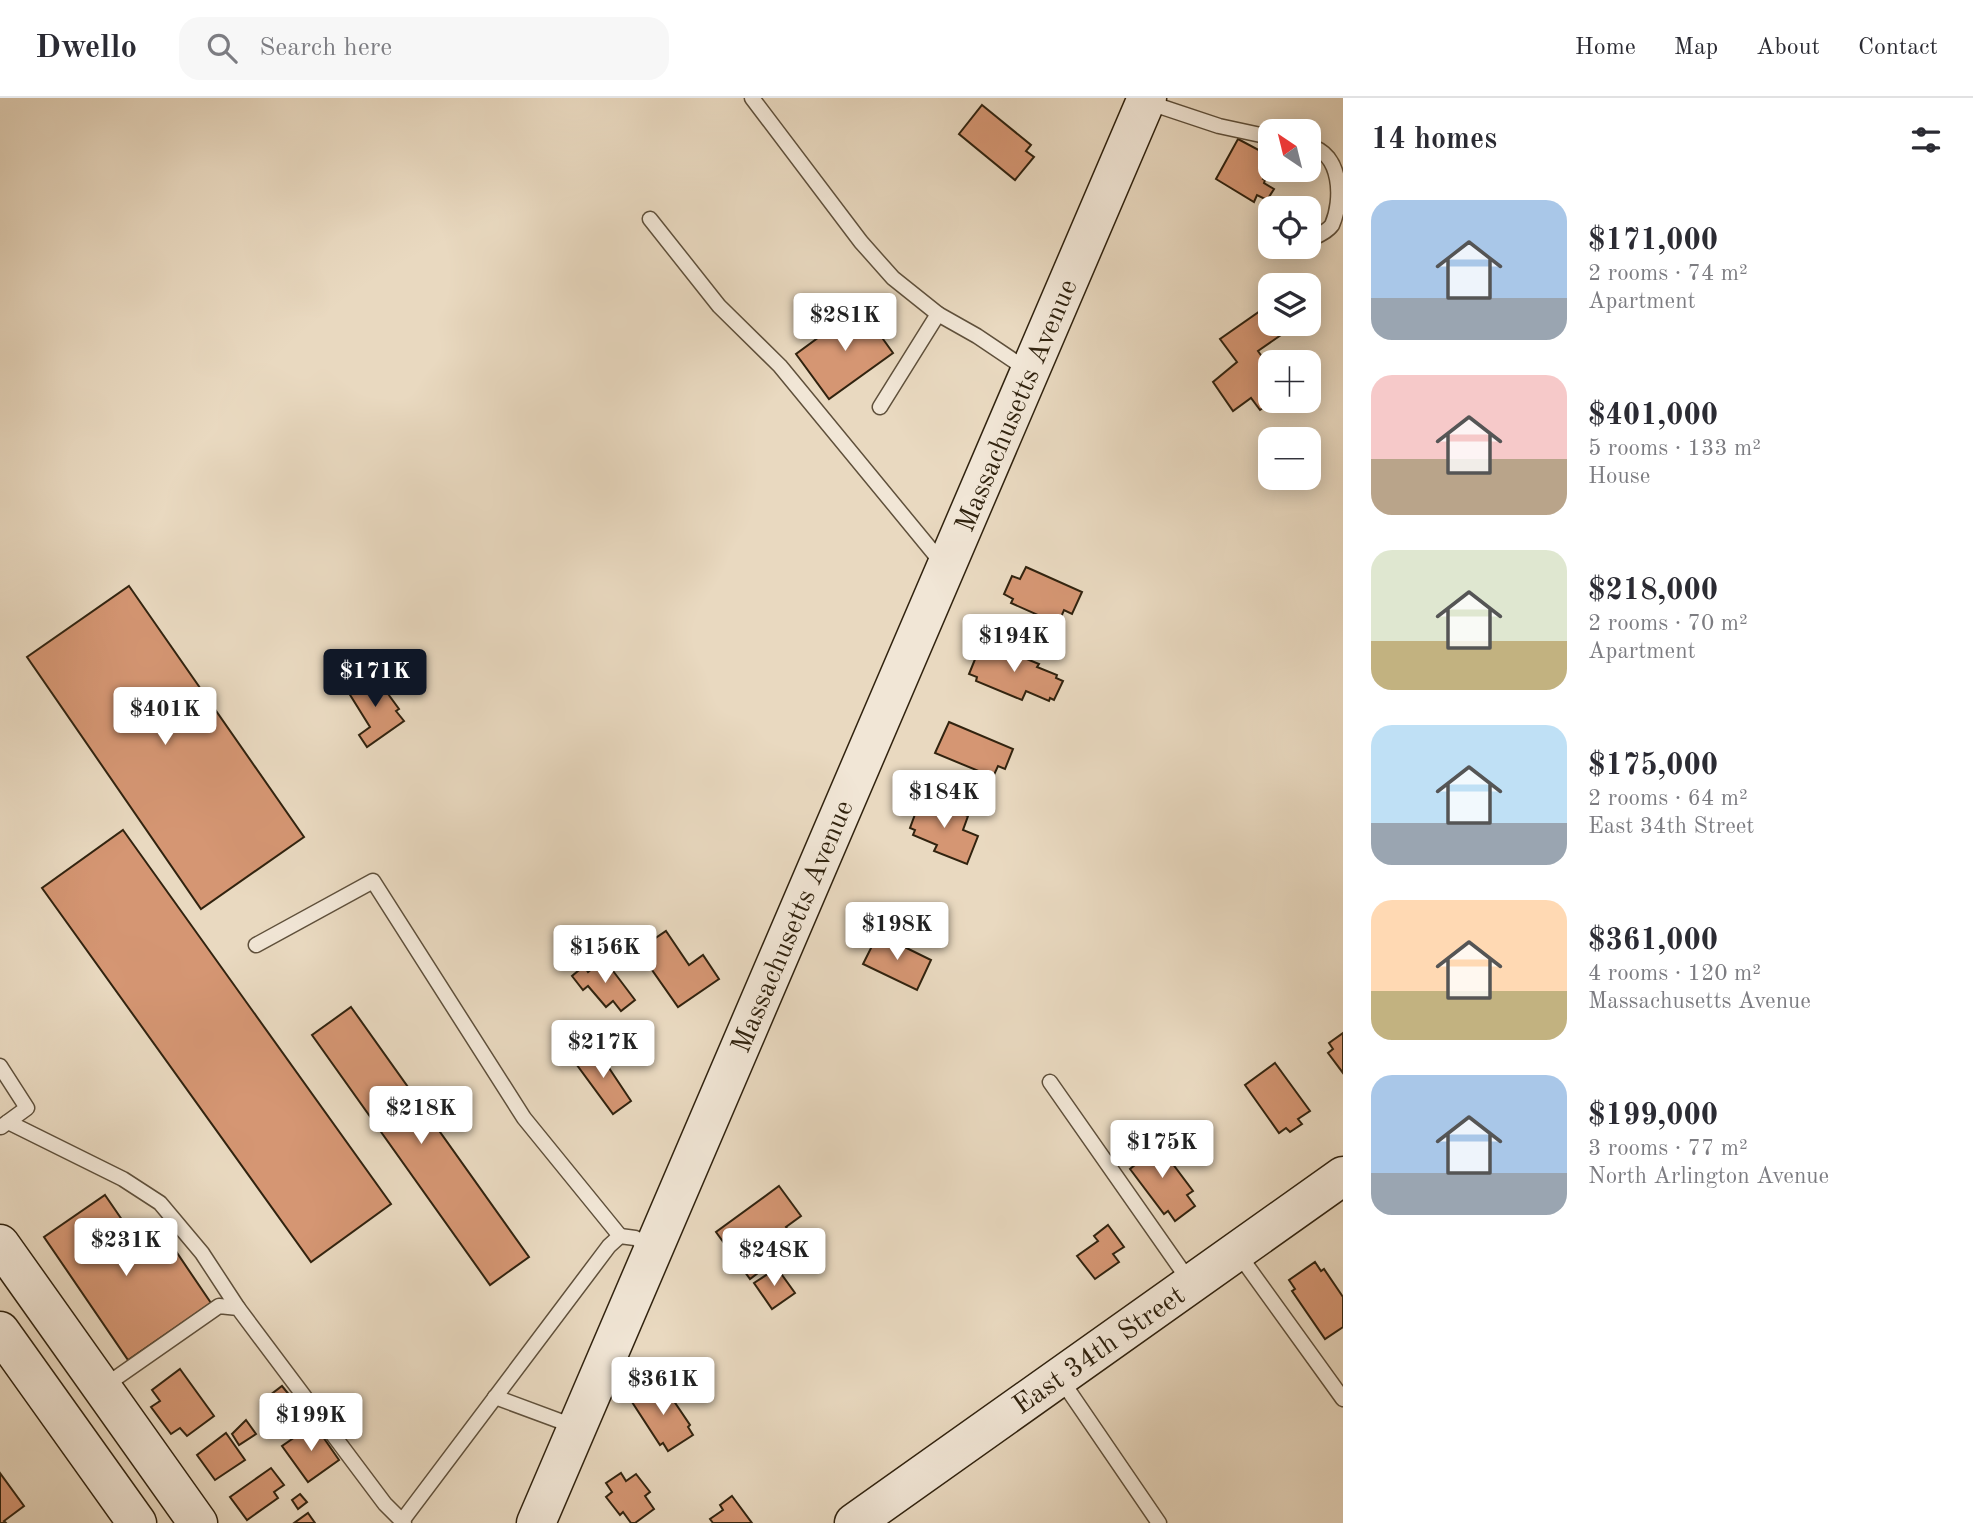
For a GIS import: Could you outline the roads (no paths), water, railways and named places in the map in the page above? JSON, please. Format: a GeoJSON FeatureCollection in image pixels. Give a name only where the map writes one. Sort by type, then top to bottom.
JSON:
{"type":"FeatureCollection","features":[{"type":"Feature","properties":{"kind":"main road","name":"Massachusetts Avenue"},"geometry":{"type":"LineString","coordinates":[[536,1523],[576,1427],[636,1242],[946,567],[1146,100]]}},
{"type":"Feature","properties":{"kind":"main road","name":"East 34th Street"},"geometry":{"type":"LineString","coordinates":[[854,1523],[1343,1176]]}},
{"type":"Feature","properties":{"kind":"main road"},"geometry":{"type":"LineString","coordinates":[[0,1244],[198,1523]]}},
{"type":"Feature","properties":{"kind":"main road"},"geometry":{"type":"LineString","coordinates":[[0,1331],[137,1523]]}},
{"type":"Feature","properties":{"kind":"lane"},"geometry":{"type":"LineString","coordinates":[[752,98],[861,242],[893,278],[938,314],[977,336],[1030,372]]}},
{"type":"Feature","properties":{"kind":"lane"},"geometry":{"type":"LineString","coordinates":[[1146,100],[1219,126],[1258,134]]}},
{"type":"Feature","properties":{"kind":"lane"},"geometry":{"type":"LineString","coordinates":[[1321,152],[1328,158],[1340,178],[1342,197],[1330,228],[1321,233]]}},
{"type":"Feature","properties":{"kind":"lane"},"geometry":{"type":"LineString","coordinates":[[650,219],[719,306],[780,366],[946,567]]}},
{"type":"Feature","properties":{"kind":"lane"},"geometry":{"type":"LineString","coordinates":[[880,407],[938,314]]}},
{"type":"Feature","properties":{"kind":"lane"},"geometry":{"type":"LineString","coordinates":[[256,945],[373,881],[524,1118],[636,1242]]}},
{"type":"Feature","properties":{"kind":"lane"},"geometry":{"type":"LineString","coordinates":[[0,1066],[27,1108],[4,1125],[123,1180],[160,1203],[202,1253],[238,1308],[385,1504],[403,1522],[609,1246],[636,1242]]}},
{"type":"Feature","properties":{"kind":"lane"},"geometry":{"type":"LineString","coordinates":[[1049,1082],[1191,1283]]}},
{"type":"Feature","properties":{"kind":"lane"},"geometry":{"type":"LineString","coordinates":[[1237,1251],[1343,1399]]}},
{"type":"Feature","properties":{"kind":"lane"},"geometry":{"type":"LineString","coordinates":[[102,1388],[219,1306],[238,1308]]}},
{"type":"Feature","properties":{"kind":"lane"},"geometry":{"type":"LineString","coordinates":[[1060,1377],[1159,1523]]}},
{"type":"Feature","properties":{"kind":"lane"},"geometry":{"type":"LineString","coordinates":[[495,1397],[576,1427]]}}]}
